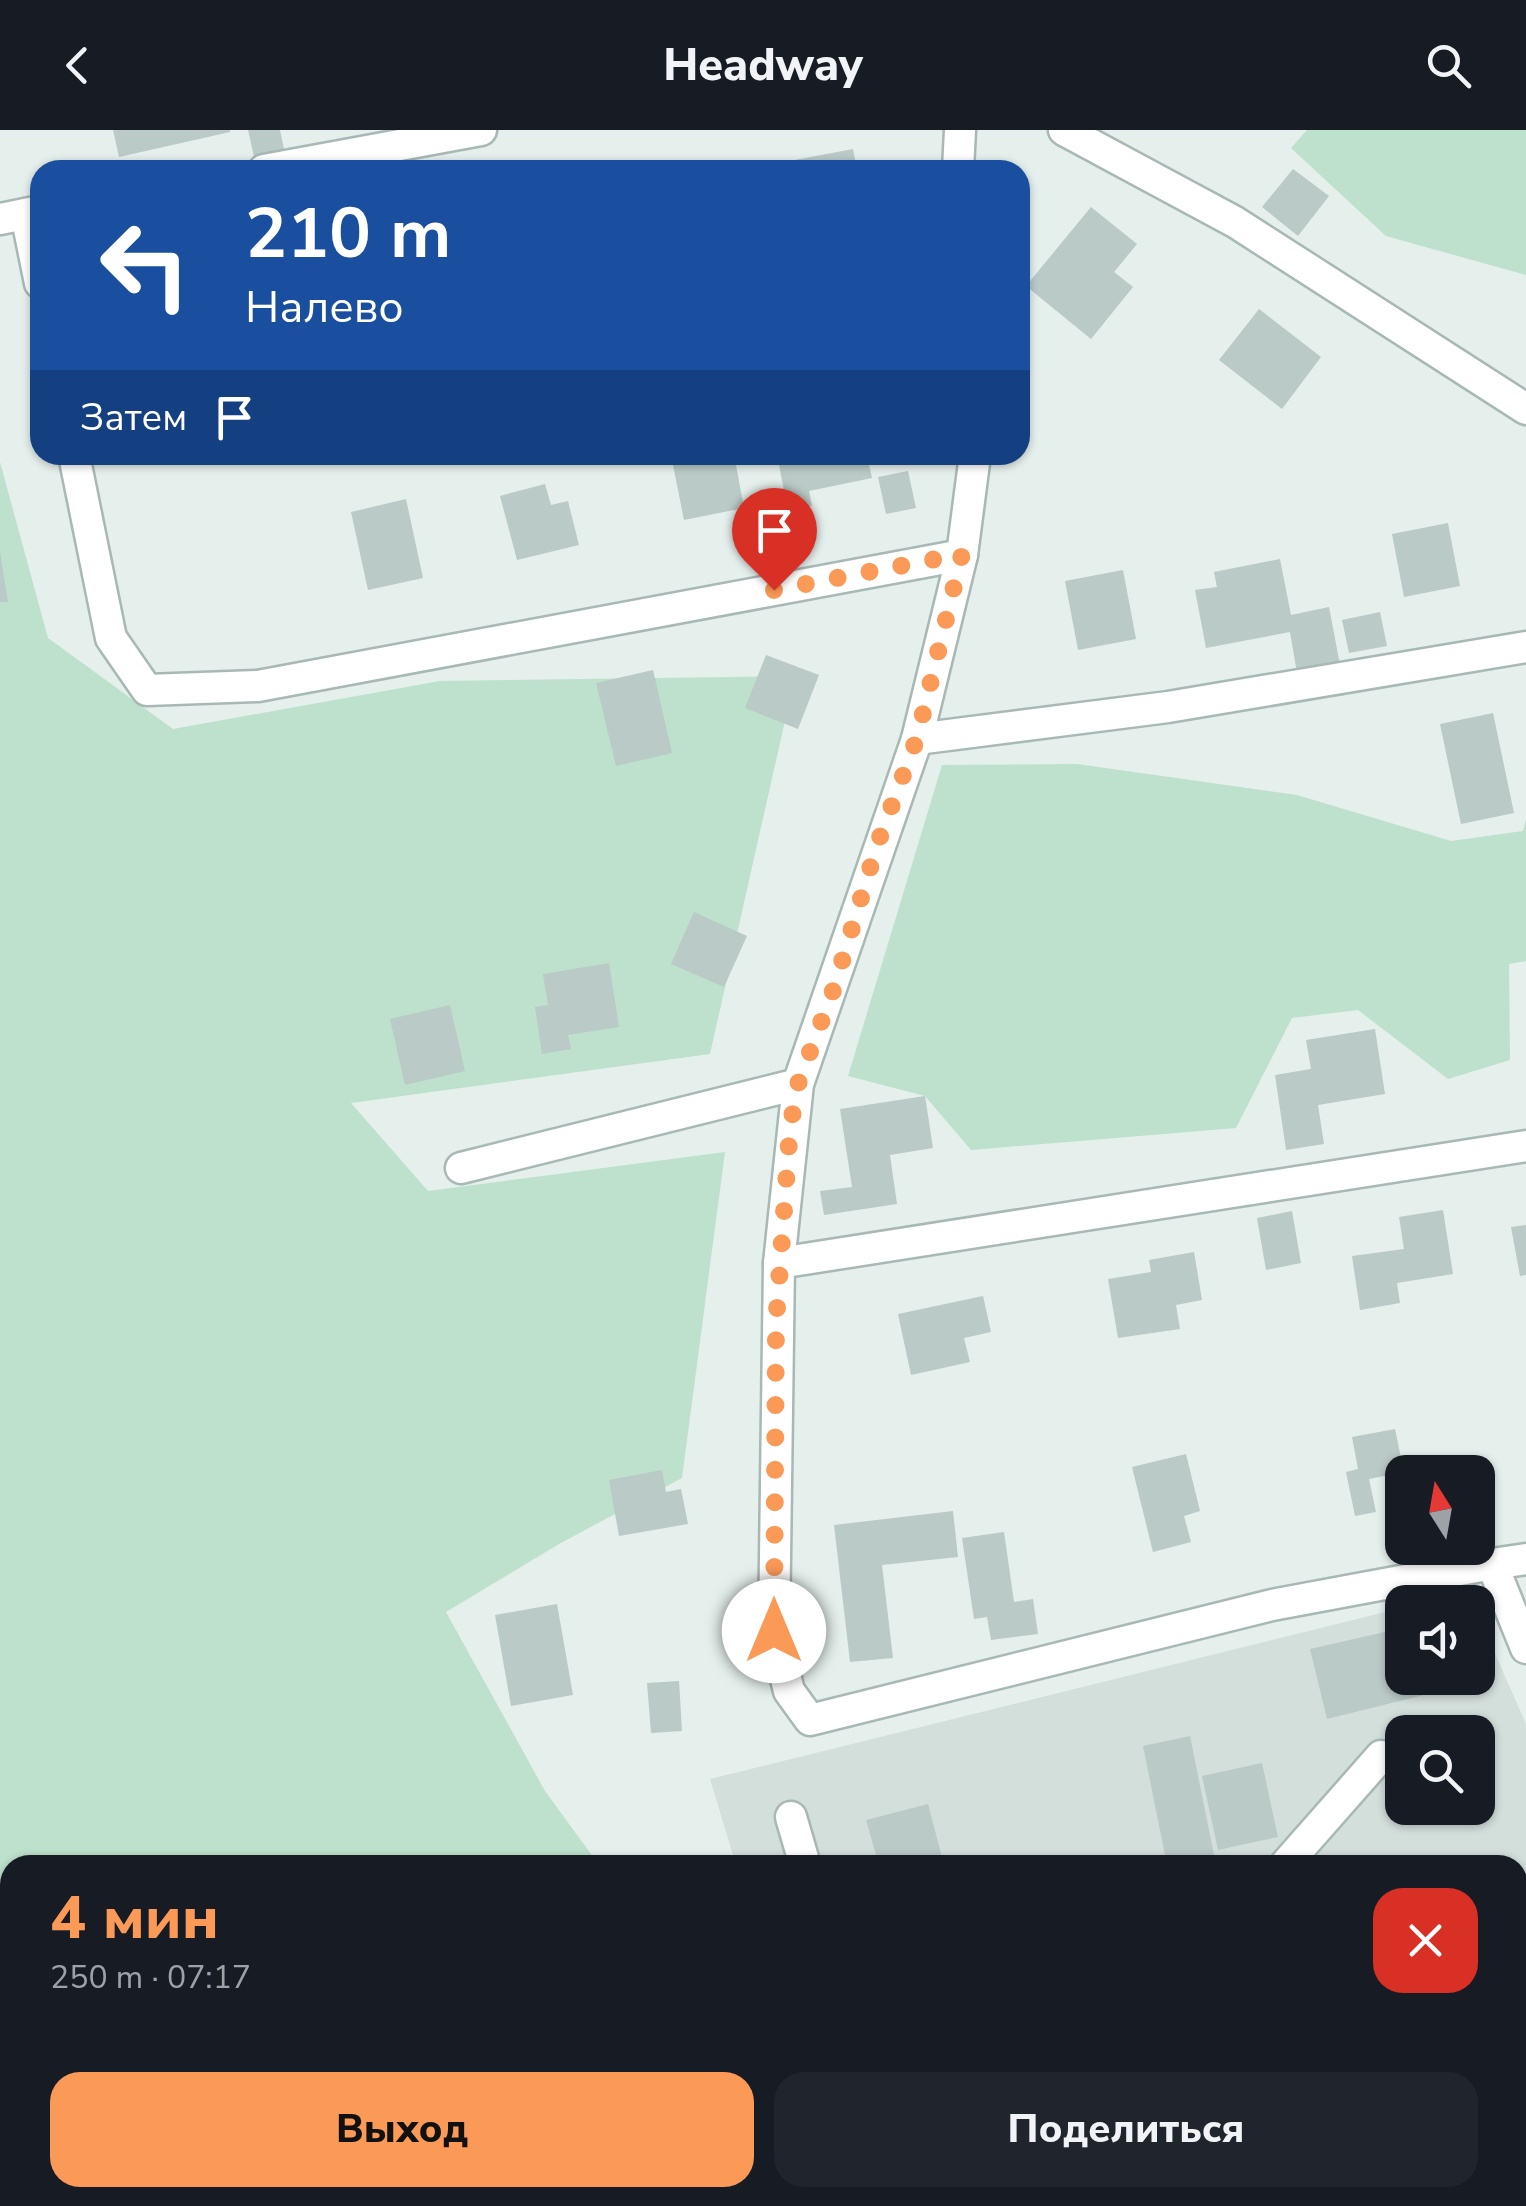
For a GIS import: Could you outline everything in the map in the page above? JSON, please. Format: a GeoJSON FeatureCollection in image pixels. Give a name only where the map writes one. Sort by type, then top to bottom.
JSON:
{"type":"FeatureCollection","features":[{"type":"Feature","properties":{"kind":"street"},"geometry":{"type":"LineString","coordinates":[[318,160],[480,130]]}},
{"type":"Feature","properties":{"kind":"street"},"geometry":{"type":"LineString","coordinates":[[958,160],[960,130]]}},
{"type":"Feature","properties":{"kind":"street"},"geometry":{"type":"LineString","coordinates":[[1064,130],[1235,222],[1526,409]]}},
{"type":"Feature","properties":{"kind":"street"},"geometry":{"type":"LineString","coordinates":[[22,215],[30,245]]}},
{"type":"Feature","properties":{"kind":"street"},"geometry":{"type":"LineString","coordinates":[[76,465],[111,638],[147,690],[258,686],[962,554]]}},
{"type":"Feature","properties":{"kind":"street"},"geometry":{"type":"LineString","coordinates":[[974,465],[962,554],[917,738],[877,845],[834,988],[798,1084],[779,1264],[774,1631],[789,1692],[810,1720],[1272,1606],[1487,1565]]}},
{"type":"Feature","properties":{"kind":"street"},"geometry":{"type":"LineString","coordinates":[[917,738],[1168,707],[1526,647]]}},
{"type":"Feature","properties":{"kind":"street"},"geometry":{"type":"LineString","coordinates":[[460,1168],[798,1084]]}},
{"type":"Feature","properties":{"kind":"street"},"geometry":{"type":"LineString","coordinates":[[779,1264],[1526,1146]]}},
{"type":"Feature","properties":{"kind":"street"},"geometry":{"type":"LineString","coordinates":[[1495,1564],[1526,1559]]}},
{"type":"Feature","properties":{"kind":"street"},"geometry":{"type":"LineString","coordinates":[[1492,1565],[1526,1648]]}},
{"type":"Feature","properties":{"kind":"street"},"geometry":{"type":"LineString","coordinates":[[1293,1855],[1381,1756]]}},
{"type":"Feature","properties":{"kind":"street"},"geometry":{"type":"LineString","coordinates":[[791,1817],[802,1855]]}},
{"type":"Feature","properties":{"kind":"shaded area"},"geometry":{"type":"Polygon","coordinates":[[[1385,1612],[1385,1695],[1495,1695],[1495,1654],[1526,1724],[1526,1855],[733,1855],[710,1779],[1385,1612]]]}},
{"type":"Feature","properties":{"kind":"green space"},"geometry":{"type":"Polygon","coordinates":[[[1307,130],[1526,130],[1526,275],[1386,236],[1291,148],[1307,130]]]}},
{"type":"Feature","properties":{"kind":"green space"},"geometry":{"type":"Polygon","coordinates":[[[0,462],[48,638],[173,729],[440,681],[795,676],[710,1054],[351,1103],[428,1191],[725,1152],[682,1478],[559,1544],[446,1612],[545,1791],[592,1855],[0,1855],[0,462]]]}},
{"type":"Feature","properties":{"kind":"green space"},"geometry":{"type":"Polygon","coordinates":[[[1077,764],[1297,795],[1451,841],[1523,831],[1526,819],[1526,961],[1509,964],[1510,1060],[1448,1079],[1358,1010],[1292,1018],[1236,1128],[971,1150],[925,1096],[848,1076],[942,765],[1077,764]]]}},
{"type":"Feature","properties":{"kind":"building"},"geometry":{"type":"Polygon","coordinates":[[[113,130],[230,130],[230,132],[119,157],[113,130]]]}},
{"type":"Feature","properties":{"kind":"building"},"geometry":{"type":"Polygon","coordinates":[[[248,130],[280,130],[285,154],[255,160],[248,130]]]}},
{"type":"Feature","properties":{"kind":"building"},"geometry":{"type":"Polygon","coordinates":[[[853,149],[855,160],[795,160],[853,149]]]}},
{"type":"Feature","properties":{"kind":"building"},"geometry":{"type":"Polygon","coordinates":[[[1293,169],[1329,196],[1298,236],[1262,207],[1293,169]]]}},
{"type":"Feature","properties":{"kind":"building"},"geometry":{"type":"Polygon","coordinates":[[[1091,207],[1137,244],[1114,272],[1133,287],[1091,339],[1030,289],[1030,281],[1091,207]]]}},
{"type":"Feature","properties":{"kind":"building"},"geometry":{"type":"Polygon","coordinates":[[[1259,309],[1321,357],[1282,409],[1219,360],[1259,309]]]}},
{"type":"Feature","properties":{"kind":"building"},"geometry":{"type":"Polygon","coordinates":[[[673,465],[736,465],[744,508],[684,520],[673,465]]]}},
{"type":"Feature","properties":{"kind":"building"},"geometry":{"type":"Polygon","coordinates":[[[779,465],[869,465],[872,478],[809,491],[812,506],[788,511],[779,465]]]}},
{"type":"Feature","properties":{"kind":"building"},"geometry":{"type":"Polygon","coordinates":[[[908,471],[916,508],[886,514],[878,477],[908,471]]]}},
{"type":"Feature","properties":{"kind":"building"},"geometry":{"type":"Polygon","coordinates":[[[545,484],[551,505],[568,501],[579,545],[517,560],[500,496],[545,484]]]}},
{"type":"Feature","properties":{"kind":"building"},"geometry":{"type":"Polygon","coordinates":[[[406,499],[423,578],[368,590],[351,512],[406,499]]]}},
{"type":"Feature","properties":{"kind":"building"},"geometry":{"type":"Polygon","coordinates":[[[1448,523],[1460,586],[1404,597],[1392,534],[1448,523]]]}},
{"type":"Feature","properties":{"kind":"building"},"geometry":{"type":"Polygon","coordinates":[[[0,552],[8,602],[0,602],[0,552]]]}},
{"type":"Feature","properties":{"kind":"building"},"geometry":{"type":"Polygon","coordinates":[[[1280,559],[1291,615],[1329,607],[1340,665],[1297,673],[1290,632],[1206,648],[1195,590],[1217,587],[1214,572],[1280,559]]]}},
{"type":"Feature","properties":{"kind":"building"},"geometry":{"type":"Polygon","coordinates":[[[1123,570],[1136,639],[1078,650],[1065,581],[1123,570]]]}},
{"type":"Feature","properties":{"kind":"building"},"geometry":{"type":"Polygon","coordinates":[[[1380,612],[1387,646],[1349,653],[1342,620],[1380,612]]]}},
{"type":"Feature","properties":{"kind":"building"},"geometry":{"type":"Polygon","coordinates":[[[766,655],[819,675],[798,729],[745,708],[766,655]]]}},
{"type":"Feature","properties":{"kind":"building"},"geometry":{"type":"Polygon","coordinates":[[[653,670],[672,753],[616,766],[596,683],[653,670]]]}},
{"type":"Feature","properties":{"kind":"building"},"geometry":{"type":"Polygon","coordinates":[[[1493,713],[1514,813],[1461,824],[1440,724],[1493,713]]]}},
{"type":"Feature","properties":{"kind":"building"},"geometry":{"type":"Polygon","coordinates":[[[694,912],[747,936],[724,987],[671,964],[694,912]]]}},
{"type":"Feature","properties":{"kind":"building"},"geometry":{"type":"Polygon","coordinates":[[[609,963],[619,1027],[568,1035],[571,1049],[542,1054],[535,1007],[548,1005],[543,974],[609,963]]]}},
{"type":"Feature","properties":{"kind":"building"},"geometry":{"type":"Polygon","coordinates":[[[450,1005],[465,1071],[405,1085],[390,1019],[450,1005]]]}},
{"type":"Feature","properties":{"kind":"building"},"geometry":{"type":"Polygon","coordinates":[[[1375,1029],[1385,1094],[1318,1105],[1324,1144],[1286,1150],[1275,1075],[1311,1069],[1306,1040],[1375,1029]]]}},
{"type":"Feature","properties":{"kind":"building"},"geometry":{"type":"Polygon","coordinates":[[[925,1096],[933,1148],[890,1155],[897,1204],[824,1215],[820,1191],[852,1187],[840,1109],[925,1096]]]}},
{"type":"Feature","properties":{"kind":"building"},"geometry":{"type":"Polygon","coordinates":[[[1443,1210],[1453,1274],[1397,1283],[1400,1303],[1360,1310],[1352,1256],[1404,1249],[1399,1217],[1443,1210]]]}},
{"type":"Feature","properties":{"kind":"building"},"geometry":{"type":"Polygon","coordinates":[[[1292,1211],[1301,1263],[1266,1270],[1257,1218],[1292,1211]]]}},
{"type":"Feature","properties":{"kind":"building"},"geometry":{"type":"Polygon","coordinates":[[[1526,1225],[1526,1275],[1520,1276],[1511,1227],[1526,1225]]]}},
{"type":"Feature","properties":{"kind":"building"},"geometry":{"type":"Polygon","coordinates":[[[1194,1252],[1202,1300],[1176,1305],[1180,1329],[1118,1338],[1108,1279],[1151,1272],[1149,1260],[1194,1252]]]}},
{"type":"Feature","properties":{"kind":"building"},"geometry":{"type":"Polygon","coordinates":[[[983,1296],[991,1332],[964,1338],[970,1362],[911,1375],[898,1314],[983,1296]]]}},
{"type":"Feature","properties":{"kind":"building"},"geometry":{"type":"Polygon","coordinates":[[[1395,1429],[1400,1455],[1385,1455],[1385,1476],[1369,1479],[1376,1512],[1355,1516],[1346,1472],[1358,1469],[1352,1437],[1395,1429]]]}},
{"type":"Feature","properties":{"kind":"building"},"geometry":{"type":"Polygon","coordinates":[[[1186,1454],[1200,1511],[1184,1516],[1191,1542],[1153,1552],[1132,1467],[1186,1454]]]}},
{"type":"Feature","properties":{"kind":"building"},"geometry":{"type":"Polygon","coordinates":[[[662,1470],[666,1492],[681,1489],[688,1524],[619,1536],[609,1480],[662,1470]]]}},
{"type":"Feature","properties":{"kind":"building"},"geometry":{"type":"Polygon","coordinates":[[[953,1511],[958,1557],[882,1565],[893,1658],[850,1662],[834,1525],[953,1511]]]}},
{"type":"Feature","properties":{"kind":"building"},"geometry":{"type":"Polygon","coordinates":[[[1004,1532],[1014,1602],[1033,1599],[1038,1634],[991,1640],[987,1617],[974,1619],[962,1538],[1004,1532]]]}},
{"type":"Feature","properties":{"kind":"building"},"geometry":{"type":"Polygon","coordinates":[[[557,1604],[573,1695],[511,1706],[495,1615],[557,1604]]]}},
{"type":"Feature","properties":{"kind":"building"},"geometry":{"type":"Polygon","coordinates":[[[1385,1632],[1385,1695],[1424,1695],[1327,1719],[1310,1649],[1385,1632]]]}},
{"type":"Feature","properties":{"kind":"building"},"geometry":{"type":"Polygon","coordinates":[[[679,1681],[682,1731],[651,1733],[647,1683],[679,1681]]]}},
{"type":"Feature","properties":{"kind":"building"},"geometry":{"type":"Polygon","coordinates":[[[1190,1736],[1214,1855],[1165,1855],[1143,1746],[1190,1736]]]}},
{"type":"Feature","properties":{"kind":"building"},"geometry":{"type":"Polygon","coordinates":[[[1262,1763],[1278,1837],[1218,1850],[1202,1776],[1262,1763]]]}},
{"type":"Feature","properties":{"kind":"building"},"geometry":{"type":"Polygon","coordinates":[[[928,1804],[941,1855],[876,1855],[866,1820],[928,1804]]]}},
{"type":"Feature","properties":{"kind":"route"},"geometry":{"type":"LineString","coordinates":[[774,590],[962,554],[917,738],[877,845],[834,988],[798,1084],[790,1128],[776,1323],[774,1631]]}}]}
